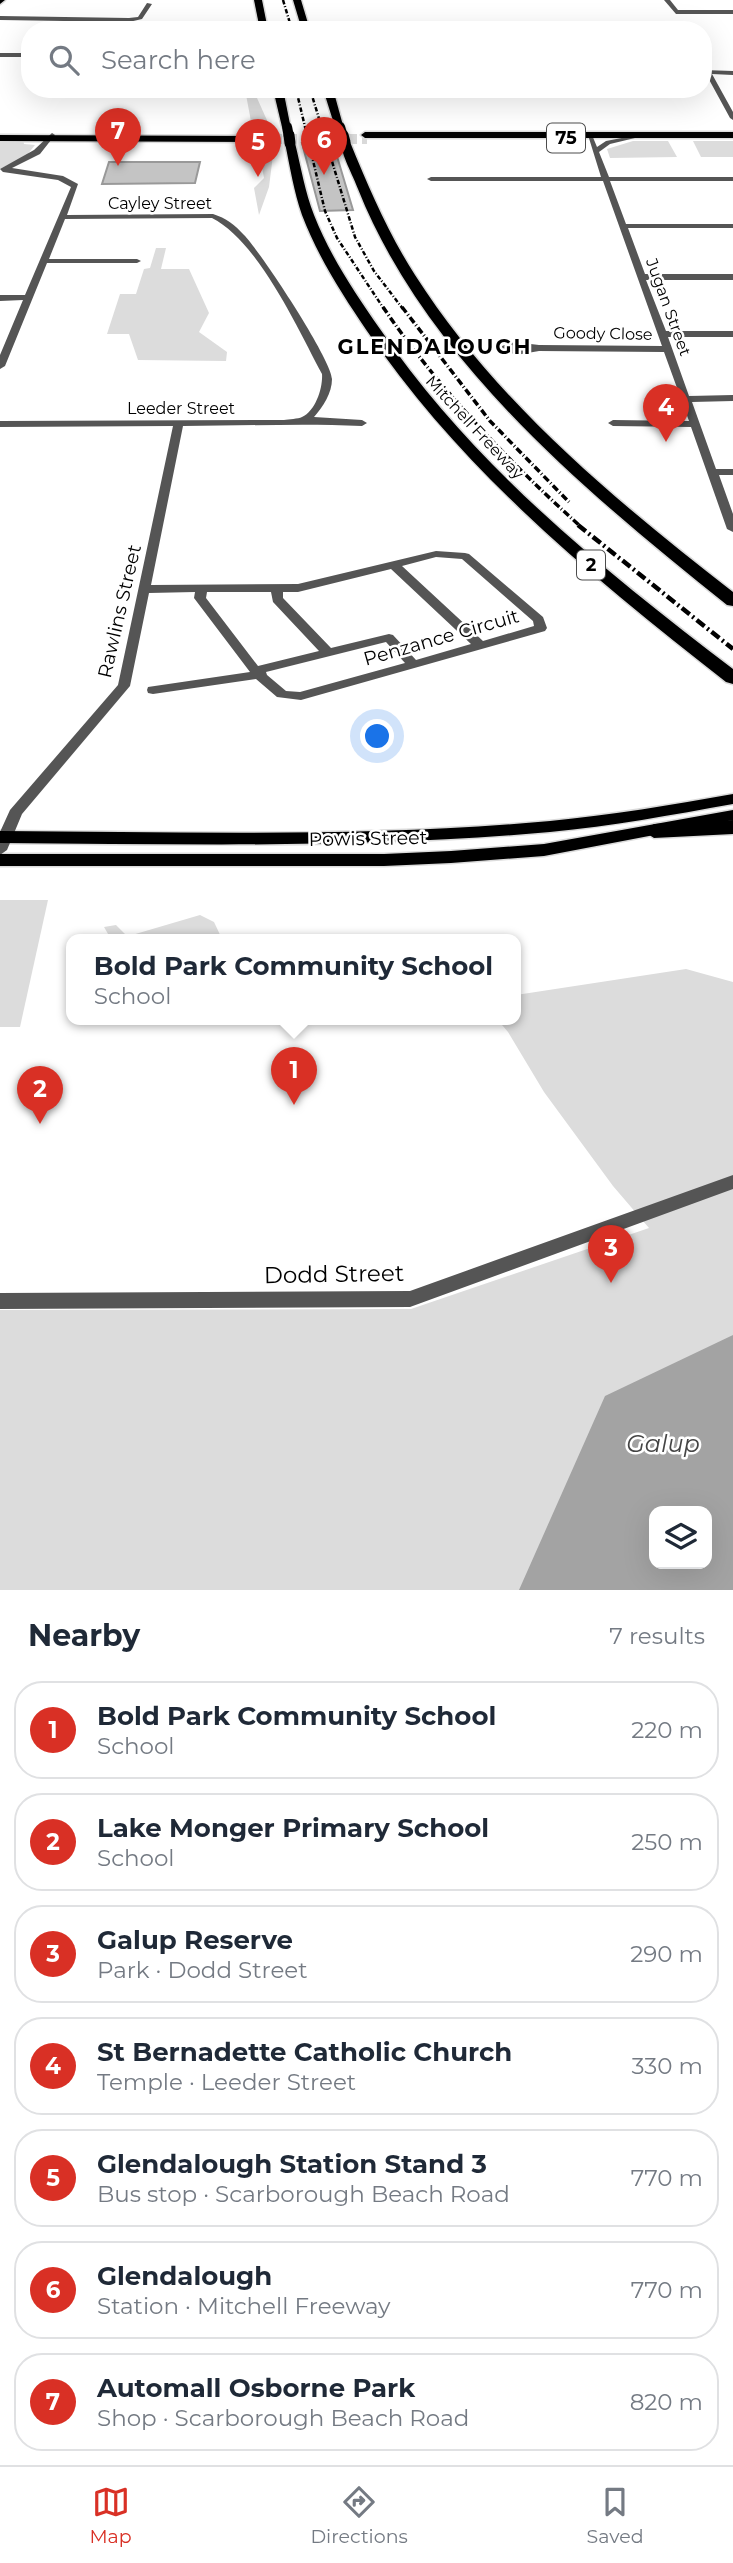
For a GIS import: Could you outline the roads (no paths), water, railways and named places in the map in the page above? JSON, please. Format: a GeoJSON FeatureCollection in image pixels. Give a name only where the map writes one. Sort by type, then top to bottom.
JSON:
{"type":"FeatureCollection","features":[{"type":"Feature","properties":{"kind":"highway"},"geometry":{"type":"LineString","coordinates":[[251,0],[261,21]]}},
{"type":"Feature","properties":{"kind":"highway"},"geometry":{"type":"LineString","coordinates":[[258,0],[262,21]]}},
{"type":"Feature","properties":{"kind":"highway"},"geometry":{"type":"LineString","coordinates":[[298,0],[304,21]]}},
{"type":"Feature","properties":{"kind":"highway","name":"Mitchell Freeway"},"geometry":{"type":"LineString","coordinates":[[280,98],[287,127],[314,138],[307,213],[333,268],[399,372],[427,407],[523,505],[582,558],[733,678]]}},
{"type":"Feature","properties":{"kind":"highway"},"geometry":{"type":"LineString","coordinates":[[331,98],[347,147],[382,234],[434,316],[520,412],[580,471],[656,539],[733,601]]}},
{"type":"Feature","properties":{"kind":"highway"},"geometry":{"type":"LineString","coordinates":[[654,831],[733,827]]}},
{"type":"Feature","properties":{"kind":"main road"},"geometry":{"type":"LineString","coordinates":[[0,137],[272,137]]}},
{"type":"Feature","properties":{"kind":"main road","name":"75"},"geometry":{"type":"LineString","coordinates":[[366,137],[733,137]]}},
{"type":"Feature","properties":{"kind":"main road","name":"75"},"geometry":{"type":"LineString","coordinates":[[591,137],[733,137]]}},
{"type":"Feature","properties":{"kind":"main road","name":"Powis Street"},"geometry":{"type":"LineString","coordinates":[[1,842],[449,835],[642,818],[733,799]]}},
{"type":"Feature","properties":{"kind":"main road","name":"Powis Street"},"geometry":{"type":"LineString","coordinates":[[0,860],[397,859],[544,850],[733,815]]}},
{"type":"Feature","properties":{"kind":"street"},"geometry":{"type":"LineString","coordinates":[[667,0],[676,12],[733,12]]}},
{"type":"Feature","properties":{"kind":"street"},"geometry":{"type":"LineString","coordinates":[[0,18],[129,20],[140,18],[149,4]]}},
{"type":"Feature","properties":{"kind":"street"},"geometry":{"type":"LineString","coordinates":[[0,55],[21,55]]}},
{"type":"Feature","properties":{"kind":"street"},"geometry":{"type":"LineString","coordinates":[[712,72],[733,73]]}},
{"type":"Feature","properties":{"kind":"street"},"geometry":{"type":"LineString","coordinates":[[712,82],[733,118]]}},
{"type":"Feature","properties":{"kind":"street","name":"Jugan Street"},"geometry":{"type":"LineString","coordinates":[[591,137],[733,529]]}},
{"type":"Feature","properties":{"kind":"street"},"geometry":{"type":"LineString","coordinates":[[596,151],[608,142],[632,138]]}},
{"type":"Feature","properties":{"kind":"street"},"geometry":{"type":"LineString","coordinates":[[3,170],[32,156],[45,139]]}},
{"type":"Feature","properties":{"kind":"street"},"geometry":{"type":"LineString","coordinates":[[0,366],[74,189],[72,182],[3,170]]}},
{"type":"Feature","properties":{"kind":"street"},"geometry":{"type":"LineString","coordinates":[[431,179],[733,179]]}},
{"type":"Feature","properties":{"kind":"street","name":"Cayley Street"},"geometry":{"type":"LineString","coordinates":[[64,216],[213,216],[226,220],[266,267],[327,374],[328,381],[313,413],[304,420]]}},
{"type":"Feature","properties":{"kind":"street"},"geometry":{"type":"LineString","coordinates":[[623,226],[733,226]]}},
{"type":"Feature","properties":{"kind":"street"},"geometry":{"type":"LineString","coordinates":[[44,261],[137,261]]}},
{"type":"Feature","properties":{"kind":"street"},"geometry":{"type":"LineString","coordinates":[[641,277],[733,277]]}},
{"type":"Feature","properties":{"kind":"street"},"geometry":{"type":"LineString","coordinates":[[0,298],[29,297]]}},
{"type":"Feature","properties":{"kind":"street"},"geometry":{"type":"LineString","coordinates":[[661,334],[733,334]]}},
{"type":"Feature","properties":{"kind":"street","name":"Goody Close"},"geometry":{"type":"LineString","coordinates":[[539,348],[667,349]]}},
{"type":"Feature","properties":{"kind":"street"},"geometry":{"type":"LineString","coordinates":[[687,399],[733,398]]}},
{"type":"Feature","properties":{"kind":"street","name":"Leeder Street"},"geometry":{"type":"LineString","coordinates":[[0,424],[284,423],[304,420],[362,423]]}},
{"type":"Feature","properties":{"kind":"street","name":"Rawlins Street"},"geometry":{"type":"LineString","coordinates":[[1,842],[15,813],[124,685],[179,423]]}},
{"type":"Feature","properties":{"kind":"street"},"geometry":{"type":"LineString","coordinates":[[613,424],[695,424]]}},
{"type":"Feature","properties":{"kind":"street"},"geometry":{"type":"LineString","coordinates":[[713,472],[733,472]]}},
{"type":"Feature","properties":{"kind":"street","name":"Penzance Circuit"},"geometry":{"type":"LineString","coordinates":[[144,589],[298,588],[447,552],[465,556],[539,620],[541,628],[301,696],[286,696],[275,690],[259,672],[200,598],[201,590]]}},
{"type":"Feature","properties":{"kind":"street"},"geometry":{"type":"LineString","coordinates":[[393,564],[481,646]]}},
{"type":"Feature","properties":{"kind":"street"},"geometry":{"type":"LineString","coordinates":[[278,590],[276,599],[328,654]]}},
{"type":"Feature","properties":{"kind":"street"},"geometry":{"type":"LineString","coordinates":[[153,690],[259,672],[389,638],[414,665]]}},
{"type":"Feature","properties":{"kind":"street","name":"Dodd Street"},"geometry":{"type":"LineString","coordinates":[[0,1301],[410,1299],[733,1182]]}},
{"type":"Feature","properties":{"kind":"water","name":"Galup"},"geometry":{"type":"Polygon","coordinates":[[[733,1335],[733,1590],[519,1590],[605,1396],[733,1335]]]}},
{"type":"Feature","properties":{"kind":"tunnel"},"geometry":{"type":"LineString","coordinates":[[272,139],[301,139]]}},
{"type":"Feature","properties":{"kind":"tunnel"},"geometry":{"type":"LineString","coordinates":[[332,139],[367,139]]}},
{"type":"Feature","properties":{"kind":"railway"},"geometry":{"type":"LineString","coordinates":[[283,0],[289,21]]}},
{"type":"Feature","properties":{"kind":"railway"},"geometry":{"type":"LineString","coordinates":[[298,98],[325,211],[337,238],[384,309]]}},
{"type":"Feature","properties":{"kind":"railway"},"geometry":{"type":"LineString","coordinates":[[313,98],[355,237],[374,271],[403,309]]}},
{"type":"Feature","properties":{"kind":"railway"},"geometry":{"type":"LineString","coordinates":[[383,307],[427,366],[475,422],[580,526]]}},
{"type":"Feature","properties":{"kind":"railway"},"geometry":{"type":"LineString","coordinates":[[402,307],[490,421],[569,502]]}},
{"type":"Feature","properties":{"kind":"railway"},"geometry":{"type":"LineString","coordinates":[[578,525],[733,649]]}},
{"type":"Feature","properties":{"kind":"place","name":"Automall Osborne Park"},"geometry":{"type":"Point","coordinates":[118,166]}},
{"type":"Feature","properties":{"kind":"place","name":"Glendalough"},"geometry":{"type":"Point","coordinates":[324,175]}},
{"type":"Feature","properties":{"kind":"place","name":"Glendalough Station Stand 3"},"geometry":{"type":"Point","coordinates":[258,177]}},
{"type":"Feature","properties":{"kind":"place","name":"St Bernadette Catholic Church"},"geometry":{"type":"Point","coordinates":[666,442]}},
{"type":"Feature","properties":{"kind":"place","name":"Bold Park Community School"},"geometry":{"type":"Point","coordinates":[294,1105]}},
{"type":"Feature","properties":{"kind":"place","name":"Lake Monger Primary School"},"geometry":{"type":"Point","coordinates":[40,1124]}},
{"type":"Feature","properties":{"kind":"place","name":"Galup Reserve"},"geometry":{"type":"Point","coordinates":[611,1283]}},
{"type":"Feature","properties":{"kind":"district","name":"GLENDALOUGH"},"geometry":{"type":"Point","coordinates":[435,347]}}]}
